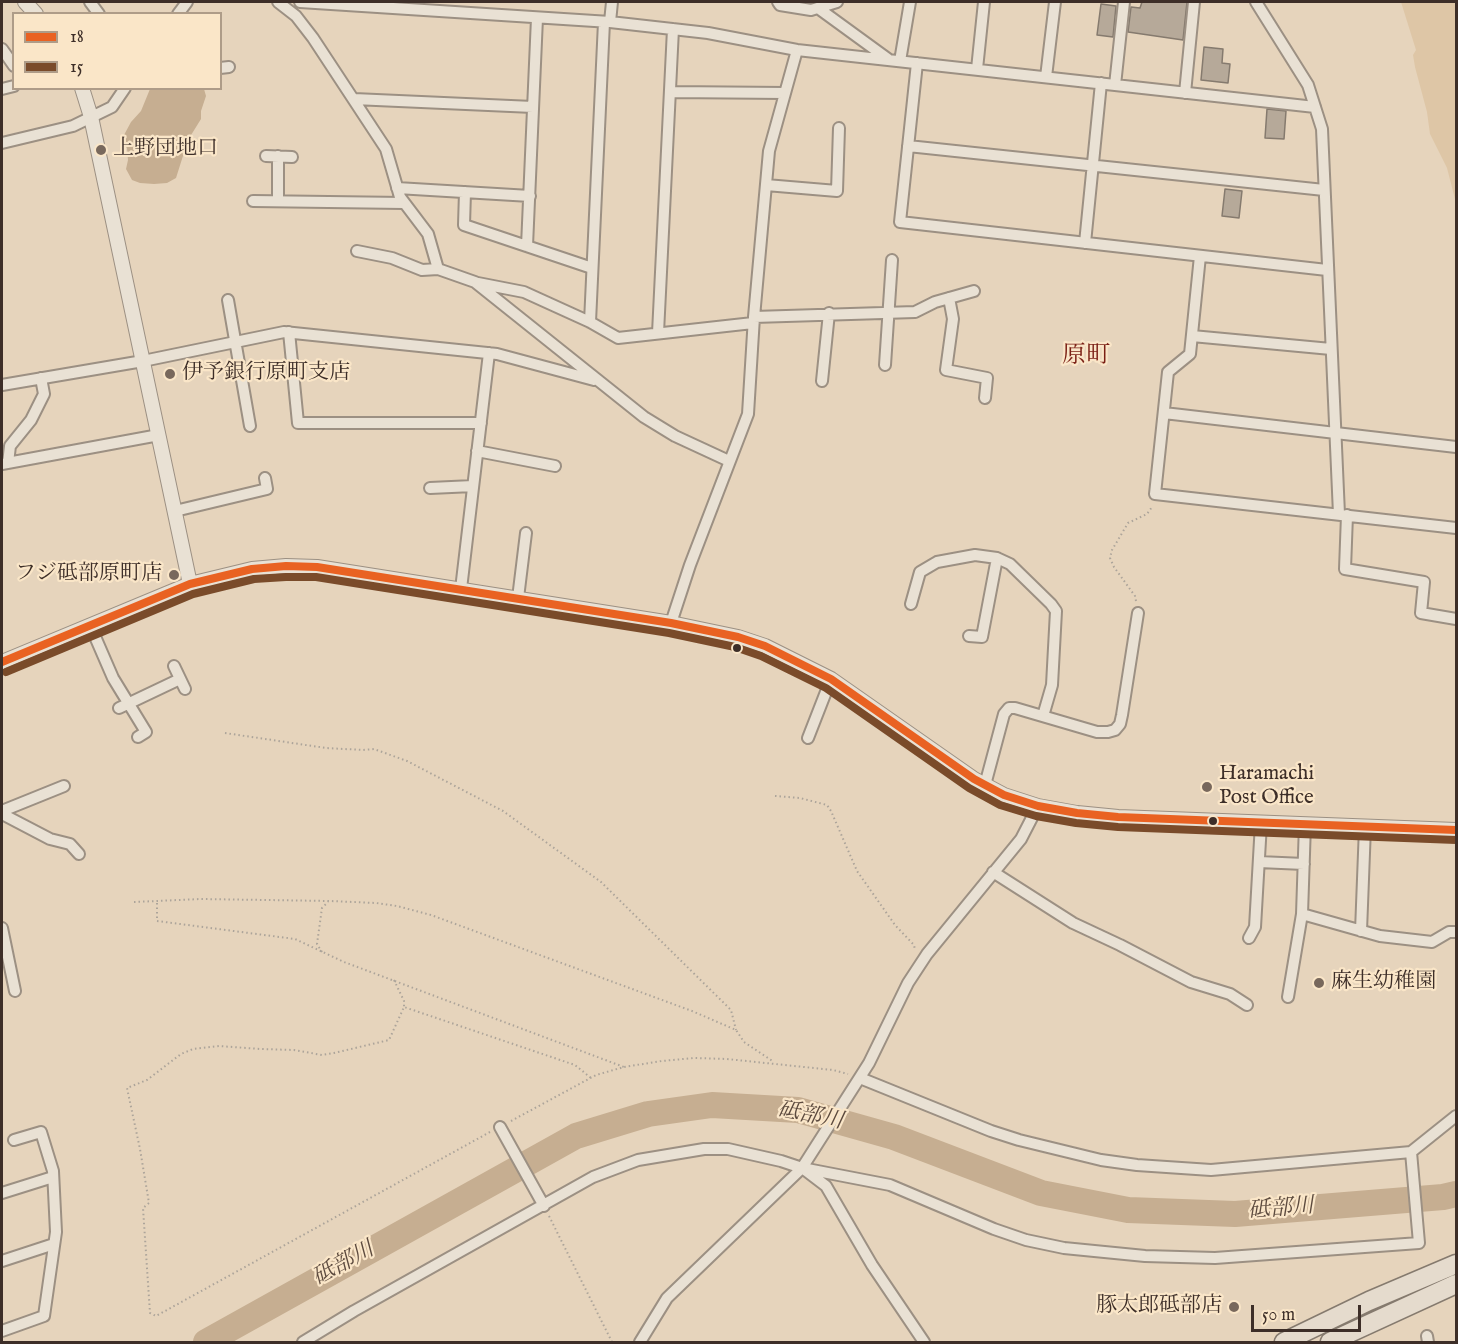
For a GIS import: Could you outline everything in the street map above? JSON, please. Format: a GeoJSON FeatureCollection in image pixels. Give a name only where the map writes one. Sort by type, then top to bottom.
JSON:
{"type":"FeatureCollection","features":[{"type":"Feature","properties":{"kind":"highway"},"geometry":{"type":"LineString","coordinates":[[1284,1342],[1369,1301],[1456,1264]]}},
{"type":"Feature","properties":{"kind":"highway"},"geometry":{"type":"LineString","coordinates":[[1330,1342],[1456,1284]]}},
{"type":"Feature","properties":{"kind":"street"},"geometry":{"type":"LineString","coordinates":[[278,2],[297,16],[386,149],[397,188],[404,203],[428,234],[438,269]]}},
{"type":"Feature","properties":{"kind":"street"},"geometry":{"type":"LineString","coordinates":[[300,2],[395,5],[607,22],[708,33],[797,50],[1315,107]]}},
{"type":"Feature","properties":{"kind":"street"},"geometry":{"type":"LineString","coordinates":[[590,322],[607,22],[612,2]]}},
{"type":"Feature","properties":{"kind":"street"},"geometry":{"type":"LineString","coordinates":[[778,2],[780,5],[811,10],[837,2]]}},
{"type":"Feature","properties":{"kind":"street"},"geometry":{"type":"LineString","coordinates":[[895,60],[910,2]]}},
{"type":"Feature","properties":{"kind":"street"},"geometry":{"type":"LineString","coordinates":[[976,69],[984,2]]}},
{"type":"Feature","properties":{"kind":"street"},"geometry":{"type":"LineString","coordinates":[[1046,77],[1054,2]]}},
{"type":"Feature","properties":{"kind":"street"},"geometry":{"type":"LineString","coordinates":[[1115,85],[1124,2]]}},
{"type":"Feature","properties":{"kind":"street"},"geometry":{"type":"LineString","coordinates":[[1185,93],[1194,2]]}},
{"type":"Feature","properties":{"kind":"street"},"geometry":{"type":"LineString","coordinates":[[1256,2],[1308,85],[1322,129],[1335,434],[1343,515],[1345,569],[1424,582],[1421,613],[1456,619]]}},
{"type":"Feature","properties":{"kind":"street"},"geometry":{"type":"LineString","coordinates":[[818,8],[895,60]]}},
{"type":"Feature","properties":{"kind":"street"},"geometry":{"type":"LineString","coordinates":[[527,246],[537,18]]}},
{"type":"Feature","properties":{"kind":"street"},"geometry":{"type":"LineString","coordinates":[[658,333],[673,29]]}},
{"type":"Feature","properties":{"kind":"street"},"geometry":{"type":"LineString","coordinates":[[2,49],[12,63]]}},
{"type":"Feature","properties":{"kind":"street"},"geometry":{"type":"LineString","coordinates":[[671,623],[747,414],[769,151],[797,50]]}},
{"type":"Feature","properties":{"kind":"street"},"geometry":{"type":"LineString","coordinates":[[917,63],[900,222],[1327,270]]}},
{"type":"Feature","properties":{"kind":"street"},"geometry":{"type":"LineString","coordinates":[[1085,243],[1101,83]]}},
{"type":"Feature","properties":{"kind":"street"},"geometry":{"type":"LineString","coordinates":[[83,90],[92,117],[190,584]]}},
{"type":"Feature","properties":{"kind":"street"},"geometry":{"type":"LineString","coordinates":[[2,143],[74,126],[112,107],[124,90]]}},
{"type":"Feature","properties":{"kind":"street"},"geometry":{"type":"LineString","coordinates":[[670,92],[785,93]]}},
{"type":"Feature","properties":{"kind":"street"},"geometry":{"type":"LineString","coordinates":[[354,99],[533,107]]}},
{"type":"Feature","properties":{"kind":"street"},"geometry":{"type":"LineString","coordinates":[[766,185],[837,191],[838,128]]}},
{"type":"Feature","properties":{"kind":"street"},"geometry":{"type":"LineString","coordinates":[[908,146],[1324,190]]}},
{"type":"Feature","properties":{"kind":"street"},"geometry":{"type":"LineString","coordinates":[[266,156],[292,157]]}},
{"type":"Feature","properties":{"kind":"street"},"geometry":{"type":"LineString","coordinates":[[278,156],[278,201]]}},
{"type":"Feature","properties":{"kind":"street"},"geometry":{"type":"LineString","coordinates":[[397,188],[530,196]]}},
{"type":"Feature","properties":{"kind":"street"},"geometry":{"type":"LineString","coordinates":[[465,192],[464,225],[592,268]]}},
{"type":"Feature","properties":{"kind":"street"},"geometry":{"type":"LineString","coordinates":[[253,201],[404,203]]}},
{"type":"Feature","properties":{"kind":"street"},"geometry":{"type":"LineString","coordinates":[[357,251],[392,258],[422,270],[438,269],[475,282],[524,292],[590,322],[618,338],[754,320],[829,313],[915,312],[935,302],[974,291]]}},
{"type":"Feature","properties":{"kind":"street"},"geometry":{"type":"LineString","coordinates":[[1200,256],[1190,354],[1168,372],[1155,494],[1456,528]]}},
{"type":"Feature","properties":{"kind":"street"},"geometry":{"type":"LineString","coordinates":[[885,365],[892,260]]}},
{"type":"Feature","properties":{"kind":"street"},"geometry":{"type":"LineString","coordinates":[[475,282],[644,417],[667,432],[729,461]]}},
{"type":"Feature","properties":{"kind":"street"},"geometry":{"type":"LineString","coordinates":[[949,298],[953,319],[946,370],[987,378],[985,398]]}},
{"type":"Feature","properties":{"kind":"street"},"geometry":{"type":"LineString","coordinates":[[228,300],[250,426]]}},
{"type":"Feature","properties":{"kind":"street"},"geometry":{"type":"LineString","coordinates":[[822,381],[829,313]]}},
{"type":"Feature","properties":{"kind":"street"},"geometry":{"type":"LineString","coordinates":[[2,385],[143,361],[289,332],[489,353],[600,382]]}},
{"type":"Feature","properties":{"kind":"street"},"geometry":{"type":"LineString","coordinates":[[289,332],[298,423],[481,423]]}},
{"type":"Feature","properties":{"kind":"street"},"geometry":{"type":"LineString","coordinates":[[1192,336],[1331,349]]}},
{"type":"Feature","properties":{"kind":"street"},"geometry":{"type":"LineString","coordinates":[[461,589],[489,353]]}},
{"type":"Feature","properties":{"kind":"street"},"geometry":{"type":"LineString","coordinates":[[41,378],[44,394],[31,420],[10,446],[5,464],[159,435]]}},
{"type":"Feature","properties":{"kind":"street"},"geometry":{"type":"LineString","coordinates":[[1164,413],[1456,447]]}},
{"type":"Feature","properties":{"kind":"street"},"geometry":{"type":"LineString","coordinates":[[477,451],[555,465]]}},
{"type":"Feature","properties":{"kind":"street"},"geometry":{"type":"LineString","coordinates":[[175,511],[267,489],[265,478]]}},
{"type":"Feature","properties":{"kind":"street"},"geometry":{"type":"LineString","coordinates":[[430,488],[473,486]]}},
{"type":"Feature","properties":{"kind":"street"},"geometry":{"type":"LineString","coordinates":[[518,598],[526,533]]}},
{"type":"Feature","properties":{"kind":"street"},"geometry":{"type":"LineString","coordinates":[[911,604],[920,572],[927,566],[963,556],[987,556],[1010,564],[1056,611],[1052,685],[1043,716]]}},
{"type":"Feature","properties":{"kind":"street"},"geometry":{"type":"LineString","coordinates":[[969,636],[982,637],[997,558]]}},
{"type":"Feature","properties":{"kind":"street"},"geometry":{"type":"LineString","coordinates":[[2,662],[190,584],[252,569],[285,566],[337,570],[671,623],[738,637],[765,646],[831,680],[974,779],[1004,795],[1038,806],[1118,817],[1456,830]]}},
{"type":"Feature","properties":{"kind":"street"},"geometry":{"type":"LineString","coordinates":[[986,785],[1004,714],[1009,708],[1097,732],[1115,730],[1122,715],[1138,613]]}},
{"type":"Feature","properties":{"kind":"street"},"geometry":{"type":"LineString","coordinates":[[90,625],[124,706],[146,732],[138,737]]}},
{"type":"Feature","properties":{"kind":"street"},"geometry":{"type":"LineString","coordinates":[[174,666],[185,689]]}},
{"type":"Feature","properties":{"kind":"street"},"geometry":{"type":"LineString","coordinates":[[124,706],[180,678]]}},
{"type":"Feature","properties":{"kind":"street"},"geometry":{"type":"LineString","coordinates":[[808,738],[831,680]]}},
{"type":"Feature","properties":{"kind":"street"},"geometry":{"type":"LineString","coordinates":[[2,812],[64,786]]}},
{"type":"Feature","properties":{"kind":"street"},"geometry":{"type":"LineString","coordinates":[[640,1342],[667,1298],[805,1163],[869,1064],[908,982],[927,954],[1021,839],[1038,806]]}},
{"type":"Feature","properties":{"kind":"street"},"geometry":{"type":"LineString","coordinates":[[2,812],[50,839],[70,844],[80,854]]}},
{"type":"Feature","properties":{"kind":"street"},"geometry":{"type":"LineString","coordinates":[[1249,938],[1255,927],[1261,823]]}},
{"type":"Feature","properties":{"kind":"street"},"geometry":{"type":"LineString","coordinates":[[1288,997],[1302,914],[1305,825]]}},
{"type":"Feature","properties":{"kind":"street"},"geometry":{"type":"LineString","coordinates":[[1361,931],[1365,827]]}},
{"type":"Feature","properties":{"kind":"street"},"geometry":{"type":"LineString","coordinates":[[1259,862],[1304,864]]}},
{"type":"Feature","properties":{"kind":"street"},"geometry":{"type":"LineString","coordinates":[[993,872],[1073,923],[1181,978],[1230,994],[1247,1005]]}},
{"type":"Feature","properties":{"kind":"street"},"geometry":{"type":"LineString","coordinates":[[1302,914],[1380,936],[1432,942],[1449,932],[1456,932]]}},
{"type":"Feature","properties":{"kind":"street"},"geometry":{"type":"LineString","coordinates":[[2,928],[15,991]]}},
{"type":"Feature","properties":{"kind":"street"},"geometry":{"type":"LineString","coordinates":[[860,1077],[1010,1137],[1070,1154],[1128,1164],[1211,1170],[1411,1155],[1456,1116]]}},
{"type":"Feature","properties":{"kind":"street"},"geometry":{"type":"LineString","coordinates":[[502,1129],[543,1203]]}},
{"type":"Feature","properties":{"kind":"street"},"geometry":{"type":"LineString","coordinates":[[2,1331],[44,1316],[56,1232],[53,1177],[40,1132],[14,1140]]}},
{"type":"Feature","properties":{"kind":"street"},"geometry":{"type":"LineString","coordinates":[[303,1342],[543,1203],[618,1167],[638,1160],[681,1152],[728,1149],[781,1161],[805,1163],[890,1185],[937,1206],[1026,1240],[1064,1248],[1107,1253],[1215,1258],[1419,1243],[1411,1155]]}},
{"type":"Feature","properties":{"kind":"street"},"geometry":{"type":"LineString","coordinates":[[805,1163],[826,1186],[872,1265],[924,1342]]}},
{"type":"Feature","properties":{"kind":"street"},"geometry":{"type":"LineString","coordinates":[[2,1193],[53,1177]]}},
{"type":"Feature","properties":{"kind":"street"},"geometry":{"type":"LineString","coordinates":[[2,1261],[54,1244]]}},
{"type":"Feature","properties":{"kind":"path"},"geometry":{"type":"LineString","coordinates":[[1138,613],[1135,597],[1110,558],[1112,550],[1128,523],[1147,514],[1153,506]]}},
{"type":"Feature","properties":{"kind":"path"},"geometry":{"type":"LineString","coordinates":[[225,733],[326,748],[374,749],[407,761],[503,811],[601,882],[731,1010],[736,1030],[744,1042],[777,1064]]}},
{"type":"Feature","properties":{"kind":"path"},"geometry":{"type":"LineString","coordinates":[[774,796],[800,798],[827,805],[857,872],[895,925],[914,945],[912,964],[915,972]]}},
{"type":"Feature","properties":{"kind":"path"},"geometry":{"type":"LineString","coordinates":[[134,902],[201,899],[376,903],[431,915],[692,1011],[736,1030]]}},
{"type":"Feature","properties":{"kind":"path"},"geometry":{"type":"LineString","coordinates":[[322,952],[317,944],[322,908],[330,901]]}},
{"type":"Feature","properties":{"kind":"path"},"geometry":{"type":"LineString","coordinates":[[157,902],[157,921],[296,939],[344,962],[624,1067]]}},
{"type":"Feature","properties":{"kind":"path"},"geometry":{"type":"LineString","coordinates":[[394,980],[404,1001],[404,1007],[389,1040],[322,1055],[274,1048],[260,1050],[219,1046],[192,1049],[181,1054],[147,1080],[127,1088],[149,1203],[143,1209],[150,1313],[156,1316],[502,1129],[591,1077],[624,1067],[694,1058],[833,1070],[860,1077]]}},
{"type":"Feature","properties":{"kind":"path"},"geometry":{"type":"LineString","coordinates":[[404,1007],[574,1065],[591,1077]]}},
{"type":"Feature","properties":{"kind":"path"},"geometry":{"type":"LineString","coordinates":[[543,1203],[612,1342]]}},
{"type":"Feature","properties":{"kind":"shaded area"},"geometry":{"type":"Polygon","coordinates":[[[1401,2],[1456,2],[1456,203],[1447,168],[1430,134],[1413,55],[1416,50],[1401,2]]]}},
{"type":"Feature","properties":{"kind":"shaded area"},"geometry":{"type":"Polygon","coordinates":[[[150,90],[204,90],[206,96],[201,119],[188,140],[176,178],[167,183],[140,183],[132,180],[126,169],[128,160],[127,148],[123,143],[124,135],[131,122],[141,111],[150,90]]]}},
{"type":"Feature","properties":{"kind":"building"},"geometry":{"type":"Polygon","coordinates":[[[1142,2],[1187,2],[1183,40],[1128,32],[1131,7],[1140,8],[1142,2]]]}},
{"type":"Feature","properties":{"kind":"building"},"geometry":{"type":"Polygon","coordinates":[[[1101,4],[1116,6],[1113,37],[1097,35],[1101,4]]]}},
{"type":"Feature","properties":{"kind":"building"},"geometry":{"type":"Polygon","coordinates":[[[1204,47],[1223,49],[1222,63],[1230,64],[1228,83],[1201,80],[1204,47]]]}},
{"type":"Feature","properties":{"kind":"building"},"geometry":{"type":"Polygon","coordinates":[[[1267,109],[1286,111],[1284,139],[1265,138],[1267,109]]]}},
{"type":"Feature","properties":{"kind":"building"},"geometry":{"type":"Polygon","coordinates":[[[1225,189],[1242,191],[1239,218],[1222,216],[1225,189]]]}},
{"type":"Feature","properties":{"kind":"waterway","name":"砥部川"},"geometry":{"type":"LineString","coordinates":[[206,1342],[576,1136],[648,1114],[712,1105],[798,1110],[894,1137],[1041,1193],[1128,1210],[1235,1214],[1443,1197],[1456,1194]]}},
{"type":"Feature","properties":{"kind":"transit line","name":"18"},"geometry":{"type":"LineString","coordinates":[[2,662],[190,584],[252,569],[286,566],[317,567],[671,623],[738,637],[765,646],[831,679],[974,779],[1004,795],[1038,806],[1118,817],[1456,830]]}},
{"type":"Feature","properties":{"kind":"transit line","name":"15"},"geometry":{"type":"LineString","coordinates":[[6,672],[193,594],[254,579],[316,577],[669,633],[735,647],[761,656],[826,688],[969,788],[1000,805],[1036,816],[1118,827],[1456,840]]}},
{"type":"Feature","properties":{"kind":"place","name":"上野団地口"},"geometry":{"type":"Point","coordinates":[101,150]}},
{"type":"Feature","properties":{"kind":"place","name":"伊予銀行原町支店"},"geometry":{"type":"Point","coordinates":[170,374]}},
{"type":"Feature","properties":{"kind":"place","name":"フジ砥部原町店"},"geometry":{"type":"Point","coordinates":[174,575]}},
{"type":"Feature","properties":{"kind":"place","name":"Haramachi Post Office"},"geometry":{"type":"Point","coordinates":[1207,787]}},
{"type":"Feature","properties":{"kind":"place","name":"麻生幼稚園"},"geometry":{"type":"Point","coordinates":[1319,983]}},
{"type":"Feature","properties":{"kind":"place","name":"豚太郎砥部店"},"geometry":{"type":"Point","coordinates":[1234,1307]}},
{"type":"Feature","properties":{"kind":"district","name":"原町"},"geometry":{"type":"Point","coordinates":[1086,357]}}]}
